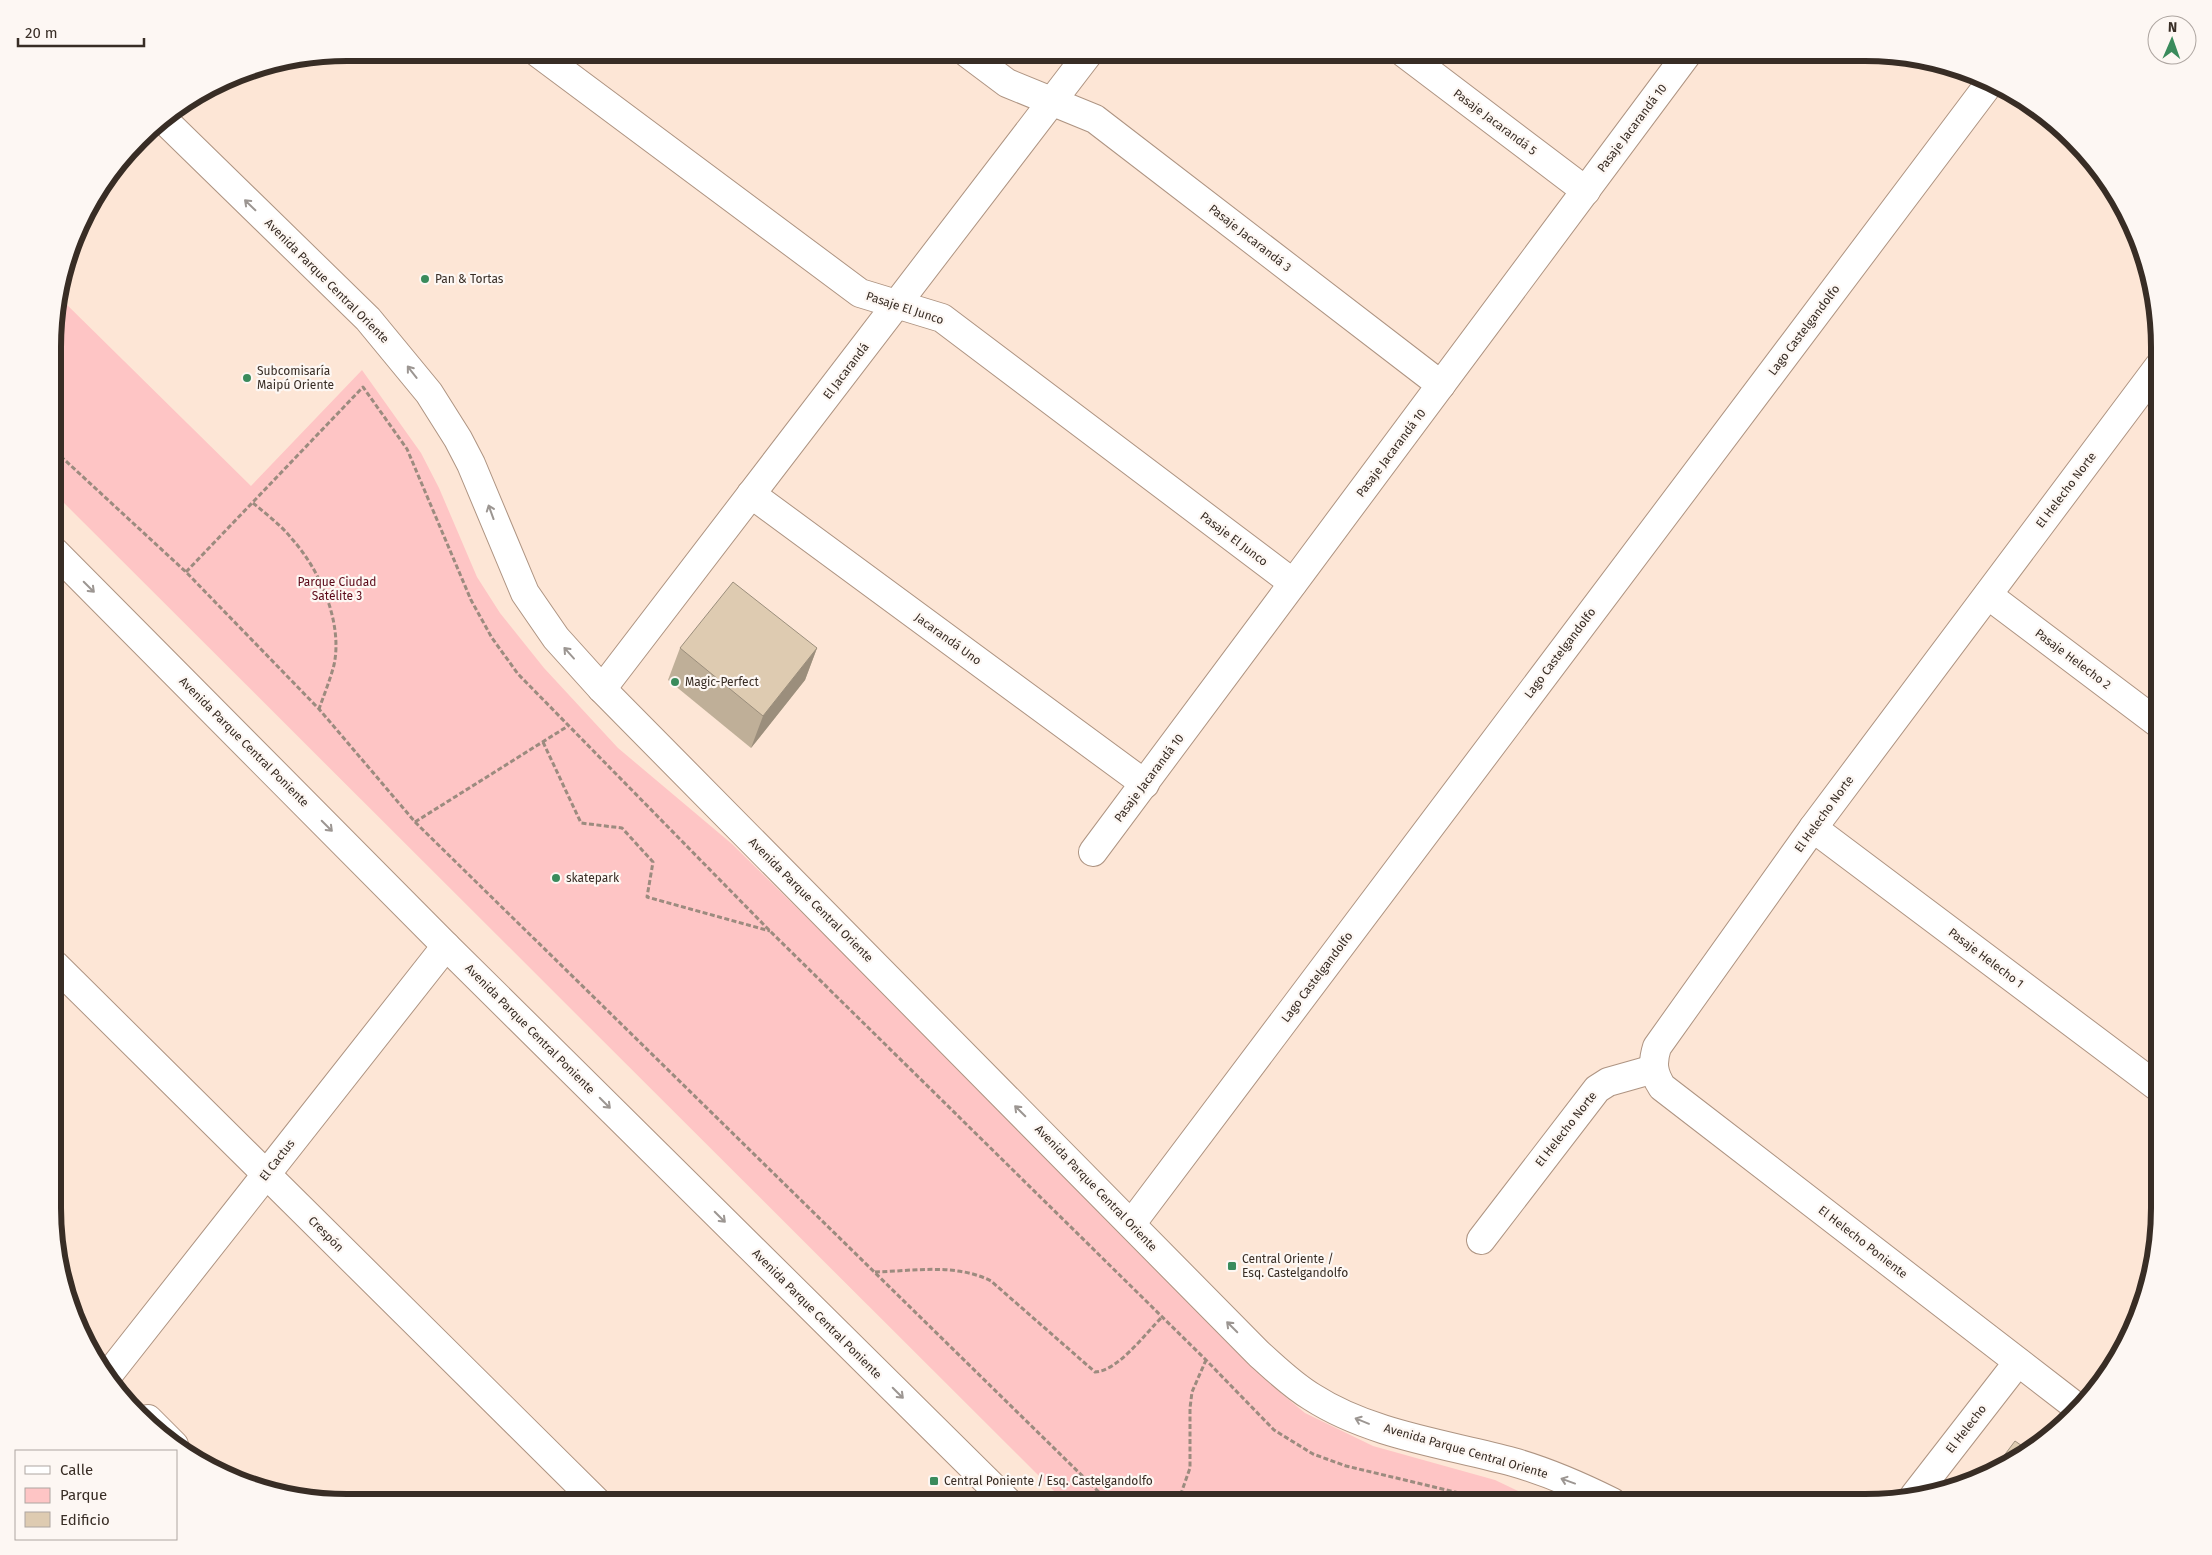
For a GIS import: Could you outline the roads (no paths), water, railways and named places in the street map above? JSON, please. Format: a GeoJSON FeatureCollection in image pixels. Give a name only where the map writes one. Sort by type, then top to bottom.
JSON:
{"type":"FeatureCollection","features":[{"type":"Feature","properties":{"kind":"street","name":"Pasaje El Junco"},"geometry":{"type":"LineString","coordinates":[[549,61],[860,293],[942,318],[1293,583]]}},
{"type":"Feature","properties":{"kind":"street","name":"Pasaje Jacarandá 3"},"geometry":{"type":"LineString","coordinates":[[978,61],[1007,83],[1095,119],[1441,385]]}},
{"type":"Feature","properties":{"kind":"street","name":"El Jacarandá"},"geometry":{"type":"LineString","coordinates":[[602,689],[1083,61]]}},
{"type":"Feature","properties":{"kind":"street","name":"Pasaje Jacarandá 5"},"geometry":{"type":"LineString","coordinates":[[1415,61],[1586,190]]}},
{"type":"Feature","properties":{"kind":"street","name":"Pasaje Jacarandá 10"},"geometry":{"type":"LineString","coordinates":[[1093,852],[1682,61]]}},
{"type":"Feature","properties":{"kind":"street","name":"Lago Castelgandolfo"},"geometry":{"type":"LineString","coordinates":[[1132,1223],[1986,88]]}},
{"type":"Feature","properties":{"kind":"street","name":"Avenida Parque Central Oriente"},"geometry":{"type":"LineString","coordinates":[[168,125],[368,319],[429,393],[472,464],[524,593],[556,638],[602,689],[1132,1223],[1259,1354],[1290,1382],[1312,1398],[1347,1414],[1412,1438],[1515,1462],[1574,1483],[1596,1494]]}},
{"type":"Feature","properties":{"kind":"street","name":"El Helecho Norte"},"geometry":{"type":"LineString","coordinates":[[1481,1240],[1597,1089],[1608,1082],[1654,1069],[1653,1058],[1657,1047],[1813,828],[2151,377]]}},
{"type":"Feature","properties":{"kind":"street","name":"Jacarandá Uno"},"geometry":{"type":"LineString","coordinates":[[751,494],[1144,784]]}},
{"type":"Feature","properties":{"kind":"street","name":"Avenida Parque Central Poniente"},"geometry":{"type":"LineString","coordinates":[[61,558],[446,946],[1000,1494]]}},
{"type":"Feature","properties":{"kind":"street","name":"Pasaje Helecho 2"},"geometry":{"type":"LineString","coordinates":[[1988,595],[2151,718]]}},
{"type":"Feature","properties":{"kind":"street","name":"Pasaje Helecho 1"},"geometry":{"type":"LineString","coordinates":[[1813,828],[2151,1082]]}},
{"type":"Feature","properties":{"kind":"street","name":"El Cactus"},"geometry":{"type":"LineString","coordinates":[[112,1370],[446,946]]}},
{"type":"Feature","properties":{"kind":"street","name":"Crespón"},"geometry":{"type":"LineString","coordinates":[[61,971],[589,1494]]}},
{"type":"Feature","properties":{"kind":"street","name":"El Helecho Poniente"},"geometry":{"type":"LineString","coordinates":[[1654,1069],[1662,1087],[2073,1404]]}},
{"type":"Feature","properties":{"kind":"street","name":"El Helecho"},"geometry":{"type":"LineString","coordinates":[[1920,1488],[2018,1362]]}},
{"type":"Feature","properties":{"kind":"place","name":"Pan & Tortas"},"geometry":{"type":"Point","coordinates":[425,279]}},
{"type":"Feature","properties":{"kind":"place","name":"Subcomisaría Maipú Oriente"},"geometry":{"type":"Point","coordinates":[247,378]}},
{"type":"Feature","properties":{"kind":"place","name":"Magic-Perfect"},"geometry":{"type":"Point","coordinates":[675,682]}},
{"type":"Feature","properties":{"kind":"place","name":"skatepark"},"geometry":{"type":"Point","coordinates":[556,878]}},
{"type":"Feature","properties":{"kind":"place","name":"Central Oriente / Esq. Castelgandolfo"},"geometry":{"type":"Point","coordinates":[1232,1266]}},
{"type":"Feature","properties":{"kind":"place","name":"Central Poniente / Esq. Castelgandolfo"},"geometry":{"type":"Point","coordinates":[934,1481]}},
{"type":"Feature","properties":{"kind":"park label","name":"Parque Ciudad Satélite 3"},"geometry":{"type":"Point","coordinates":[337,589]}}]}
